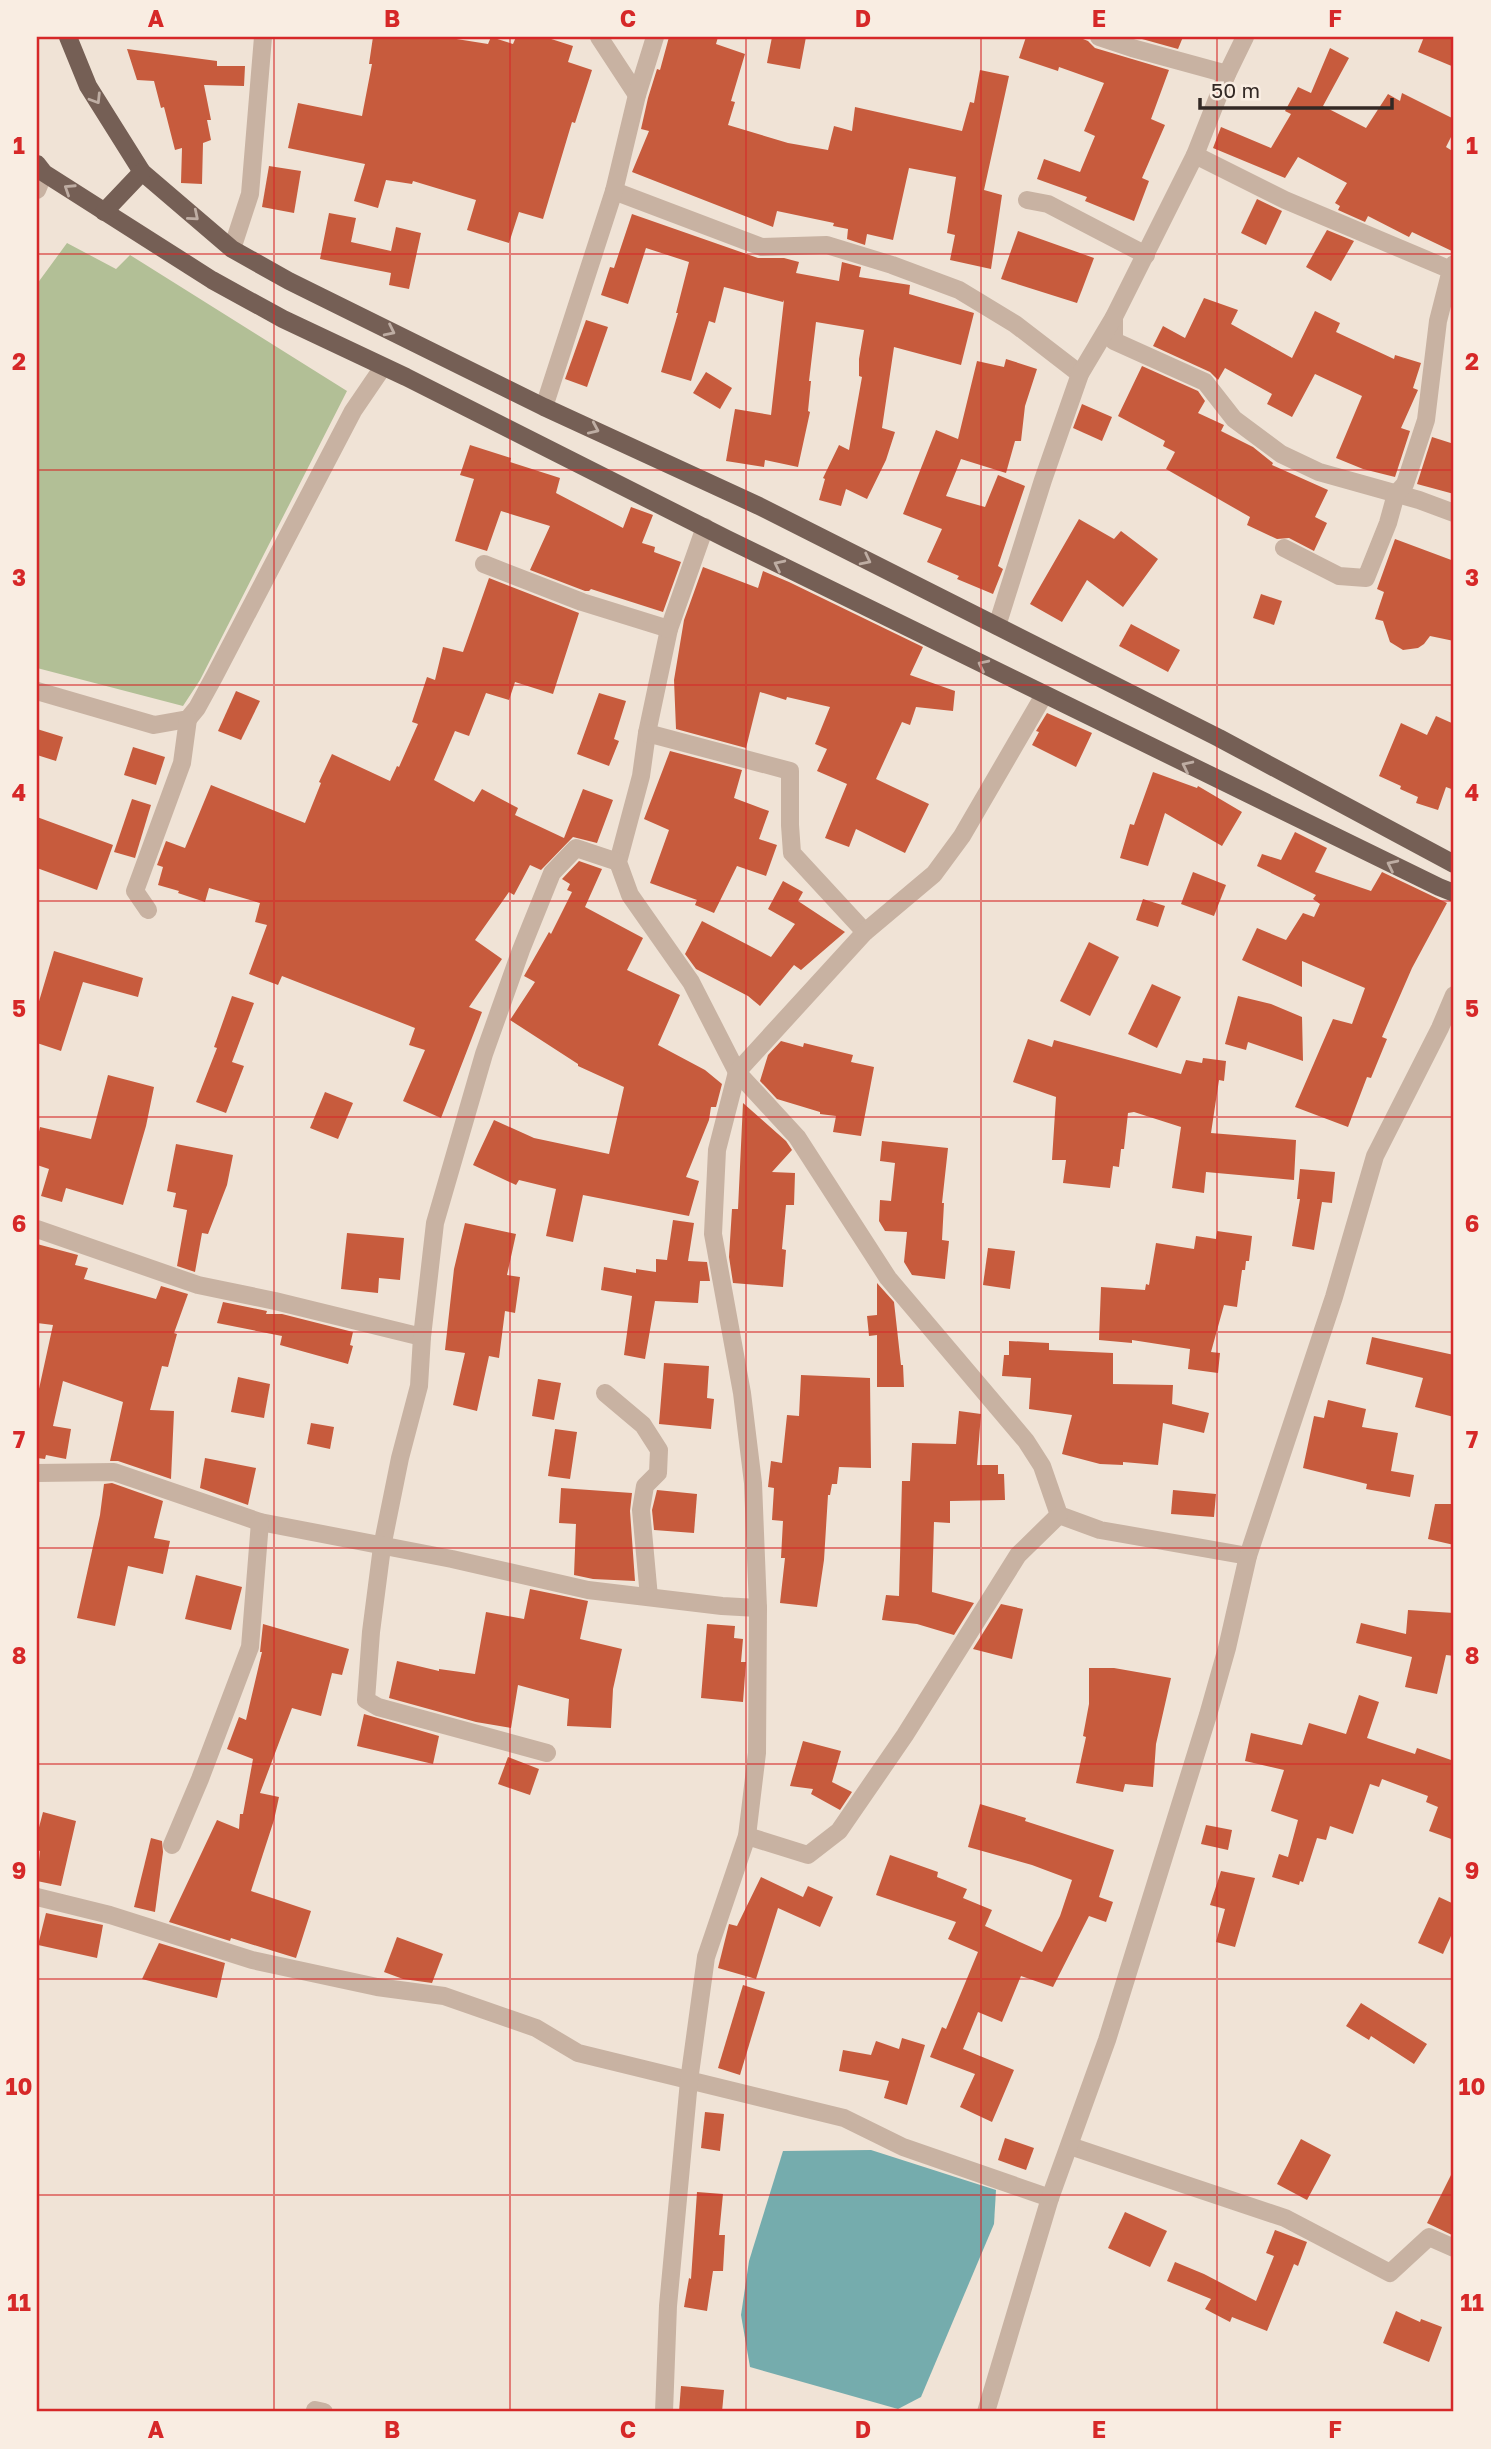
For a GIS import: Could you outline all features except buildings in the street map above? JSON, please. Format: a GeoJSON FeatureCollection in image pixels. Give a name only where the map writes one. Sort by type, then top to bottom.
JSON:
{"type":"FeatureCollection","features":[{"type":"Feature","properties":{"kind":"main road"},"geometry":{"type":"LineString","coordinates":[[68,37],[88,86],[142,172],[232,249],[289,281],[544,407],[726,490],[997,626],[1219,738],[1454,864]]}},
{"type":"Feature","properties":{"kind":"main road"},"geometry":{"type":"LineString","coordinates":[[104,212],[142,172]]}},
{"type":"Feature","properties":{"kind":"main road"},"geometry":{"type":"LineString","coordinates":[[39,175],[212,280],[283,319],[1044,695],[1454,892]]}},
{"type":"Feature","properties":{"kind":"street"},"geometry":{"type":"LineString","coordinates":[[232,249],[250,194],[263,37]]}},
{"type":"Feature","properties":{"kind":"street"},"geometry":{"type":"LineString","coordinates":[[599,37],[637,95]]}},
{"type":"Feature","properties":{"kind":"street"},"geometry":{"type":"LineString","coordinates":[[544,407],[614,191],[637,95],[655,37]]}},
{"type":"Feature","properties":{"kind":"street"},"geometry":{"type":"LineString","coordinates":[[1099,37],[1227,74]]}},
{"type":"Feature","properties":{"kind":"street"},"geometry":{"type":"LineString","coordinates":[[997,626],[1080,374],[1087,358],[1114,317],[1195,155],[1227,74],[1245,37]]}},
{"type":"Feature","properties":{"kind":"street"},"geometry":{"type":"LineString","coordinates":[[1195,155],[1286,200],[1452,267],[1438,321],[1426,420],[1405,484],[1396,494],[1388,523],[1366,578],[1339,576],[1284,548]]}},
{"type":"Feature","properties":{"kind":"street"},"geometry":{"type":"LineString","coordinates":[[614,191],[762,247],[827,245],[959,290],[1015,324],[1080,374]]}},
{"type":"Feature","properties":{"kind":"street"},"geometry":{"type":"LineString","coordinates":[[1027,200],[1048,204],[1146,255]]}},
{"type":"Feature","properties":{"kind":"street"},"geometry":{"type":"LineString","coordinates":[[1114,317],[1114,341],[1205,382],[1234,419],[1281,454],[1318,472],[1454,513]]}},
{"type":"Feature","properties":{"kind":"street"},"geometry":{"type":"LineString","coordinates":[[148,910],[135,891],[182,763],[188,719],[214,677],[353,411],[383,367]]}},
{"type":"Feature","properties":{"kind":"street"},"geometry":{"type":"LineString","coordinates":[[705,527],[668,629],[641,776],[618,862],[629,895],[691,982],[737,1072],[797,1137],[888,1278],[1026,1441],[1042,1466],[1059,1515]]}},
{"type":"Feature","properties":{"kind":"street"},"geometry":{"type":"LineString","coordinates":[[484,564],[582,602],[668,629]]}},
{"type":"Feature","properties":{"kind":"street"},"geometry":{"type":"LineString","coordinates":[[37,691],[154,725],[188,719]]}},
{"type":"Feature","properties":{"kind":"street"},"geometry":{"type":"LineString","coordinates":[[664,2412],[668,2306],[689,2081],[706,1957],[747,1836],[757,1753],[758,1608],[753,1483],[744,1406],[713,1234],[717,1150],[737,1072],[865,932],[934,874],[962,836],[1044,695]]}},
{"type":"Feature","properties":{"kind":"street"},"geometry":{"type":"LineString","coordinates":[[647,733],[790,771],[792,853],[865,932]]}},
{"type":"Feature","properties":{"kind":"street"},"geometry":{"type":"LineString","coordinates":[[547,1753],[378,1707],[366,1700],[370,1632],[382,1547],[400,1458],[419,1386],[435,1223],[484,1054],[552,873],[576,848],[618,862]]}},
{"type":"Feature","properties":{"kind":"street"},"geometry":{"type":"LineString","coordinates":[[986,2412],[1050,2198],[1107,2040],[1208,1715],[1234,1622],[1248,1556],[1334,1297],[1375,1156],[1454,995]]}},
{"type":"Feature","properties":{"kind":"street"},"geometry":{"type":"LineString","coordinates":[[37,1229],[198,1285],[422,1337]]}},
{"type":"Feature","properties":{"kind":"street"},"geometry":{"type":"LineString","coordinates":[[605,1393],[643,1425],[659,1450],[658,1473],[645,1486],[641,1510],[649,1597]]}},
{"type":"Feature","properties":{"kind":"street"},"geometry":{"type":"LineString","coordinates":[[37,1473],[114,1472],[260,1522],[452,1559],[588,1590],[758,1608]]}},
{"type":"Feature","properties":{"kind":"street"},"geometry":{"type":"LineString","coordinates":[[1059,1515],[1100,1530],[1248,1556]]}},
{"type":"Feature","properties":{"kind":"street"},"geometry":{"type":"LineString","coordinates":[[747,1836],[808,1855],[839,1831],[905,1735],[1018,1555],[1059,1515]]}},
{"type":"Feature","properties":{"kind":"street"},"geometry":{"type":"LineString","coordinates":[[172,1845],[250,1647],[260,1522]]}},
{"type":"Feature","properties":{"kind":"street"},"geometry":{"type":"LineString","coordinates":[[37,1897],[110,1915],[252,1960],[377,1987],[443,1996],[537,2028],[578,2053],[844,2118],[903,2147],[1050,2198]]}},
{"type":"Feature","properties":{"kind":"street"},"geometry":{"type":"LineString","coordinates":[[1070,2146],[1285,2218],[1390,2273],[1429,2237],[1454,2248]]}},
{"type":"Feature","properties":{"kind":"green space"},"geometry":{"type":"Polygon","coordinates":[[[67,243],[116,269],[130,255],[347,391],[200,680],[183,706],[37,668],[37,284],[67,243]]]}},
{"type":"Feature","properties":{"kind":"water"},"geometry":{"type":"Polygon","coordinates":[[[871,2150],[996,2190],[994,2224],[921,2397],[898,2409],[750,2367],[741,2315],[749,2261],[783,2151],[871,2150]]]}}]}
